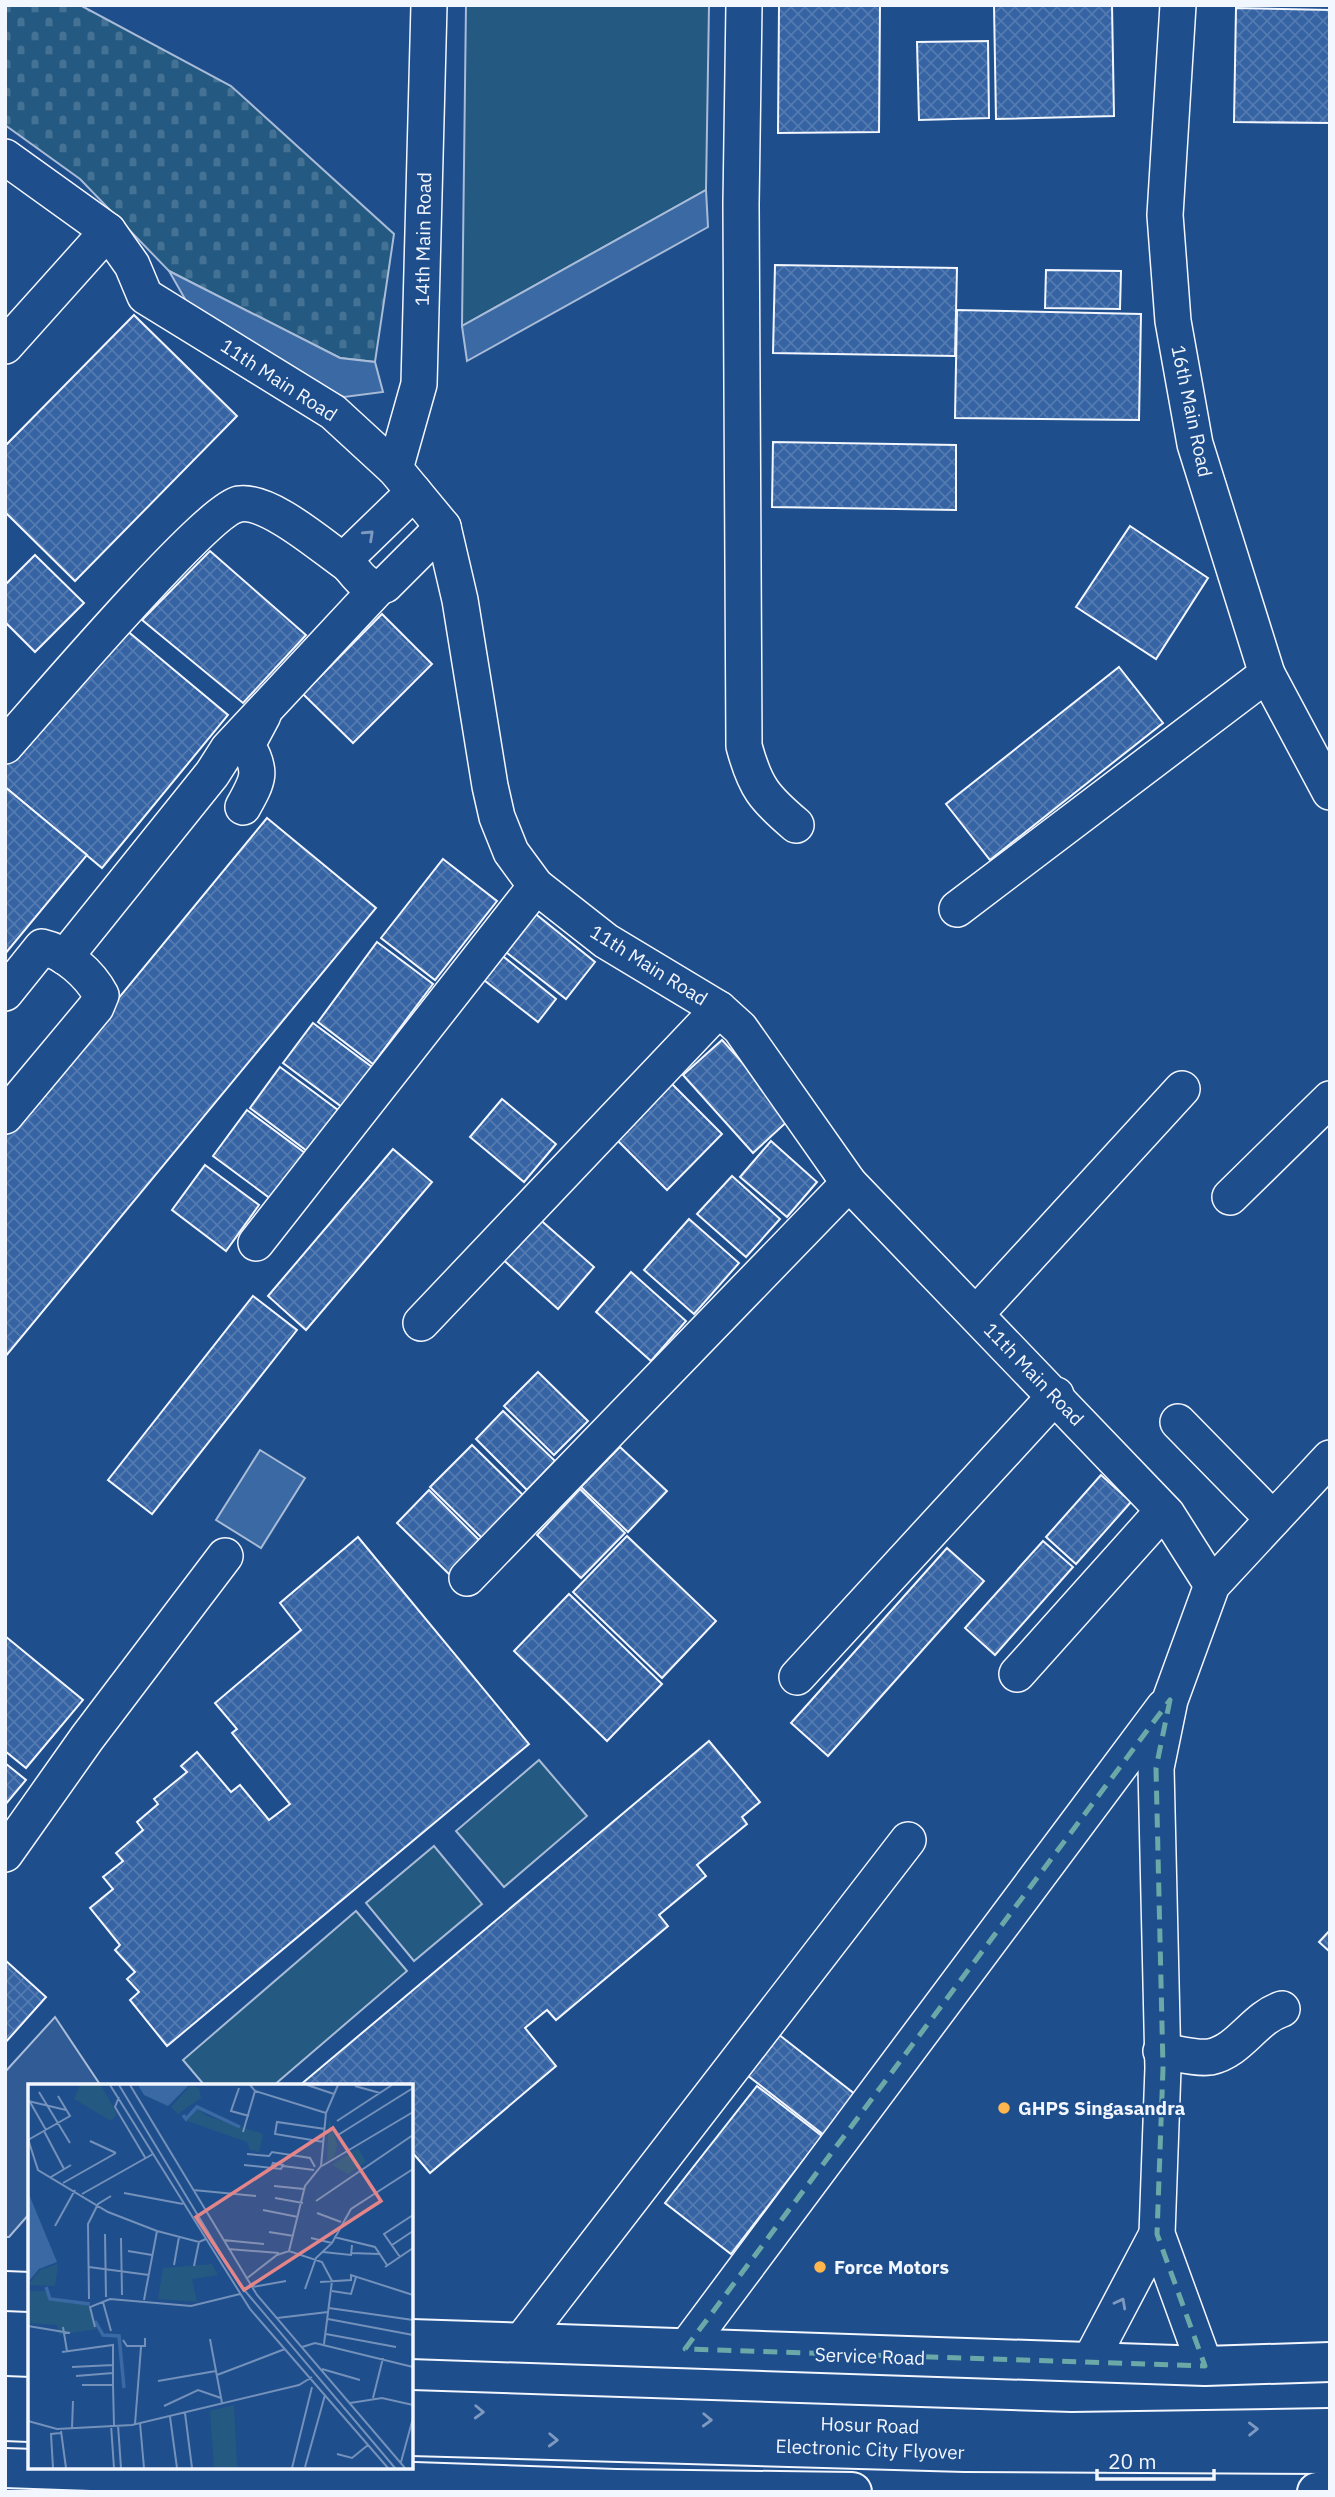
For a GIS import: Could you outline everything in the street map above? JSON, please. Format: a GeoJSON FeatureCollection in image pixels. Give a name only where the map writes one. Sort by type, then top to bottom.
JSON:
{"type":"FeatureCollection","features":[{"type":"Feature","properties":{"kind":"main road"},"geometry":{"type":"LineString","coordinates":[[5,2291],[28,2292]]}},
{"type":"Feature","properties":{"kind":"main road","name":"Service Road"},"geometry":{"type":"LineString","coordinates":[[413,2339],[1205,2366],[1330,2362]]}},
{"type":"Feature","properties":{"kind":"main road"},"geometry":{"type":"LineString","coordinates":[[5,2396],[28,2397]]}},
{"type":"Feature","properties":{"kind":"main road","name":"Hosur Road"},"geometry":{"type":"LineString","coordinates":[[413,2410],[1071,2432],[1330,2428]]}},
{"type":"Feature","properties":{"kind":"main road"},"geometry":{"type":"LineString","coordinates":[[5,2421],[28,2422]]}},
{"type":"Feature","properties":{"kind":"main road","name":"Electronic City Flyover"},"geometry":{"type":"LineString","coordinates":[[413,2436],[965,2452],[1330,2454]]}},
{"type":"Feature","properties":{"kind":"main road"},"geometry":{"type":"LineString","coordinates":[[5,2468],[28,2469]]}},
{"type":"Feature","properties":{"kind":"main road"},"geometry":{"type":"LineString","coordinates":[[34,2469],[616,2489],[852,2492]]}},
{"type":"Feature","properties":{"kind":"main road"},"geometry":{"type":"LineString","coordinates":[[1317,2492],[1330,2491]]}},
{"type":"Feature","properties":{"kind":"street","name":"14th Main Road"},"geometry":{"type":"LineString","coordinates":[[405,481],[419,378],[429,5]]}},
{"type":"Feature","properties":{"kind":"street"},"geometry":{"type":"LineString","coordinates":[[744,5],[741,204],[744,746],[752,779],[771,804],[796,825]]}},
{"type":"Feature","properties":{"kind":"street","name":"16th Main Road"},"geometry":{"type":"LineString","coordinates":[[1178,5],[1166,215],[1173,321],[1195,444],[1267,674],[1330,792]]}},
{"type":"Feature","properties":{"kind":"street","name":"11th Main Road"},"geometry":{"type":"LineString","coordinates":[[5,157],[108,231],[138,281],[333,412],[405,481],[443,527],[460,600],[497,817],[511,852],[536,886],[606,941],[719,1009],[740,1028],[849,1183],[1056,1395],[1163,1511],[1212,1585]]}},
{"type":"Feature","properties":{"kind":"street"},"geometry":{"type":"LineString","coordinates":[[5,346],[108,231]]}},
{"type":"Feature","properties":{"kind":"street"},"geometry":{"type":"LineString","coordinates":[[349,565],[349,555],[405,481]]}},
{"type":"Feature","properties":{"kind":"street"},"geometry":{"type":"LineString","coordinates":[[5,746],[184,548],[218,515],[237,504],[258,505],[349,565],[367,585],[378,588]]}},
{"type":"Feature","properties":{"kind":"street"},"geometry":{"type":"LineString","coordinates":[[65,957],[224,766],[228,749],[378,588],[385,585],[443,527]]}},
{"type":"Feature","properties":{"kind":"street"},"geometry":{"type":"LineString","coordinates":[[957,909],[1267,674]]}},
{"type":"Feature","properties":{"kind":"street"},"geometry":{"type":"LineString","coordinates":[[243,807],[258,773],[256,759],[247,745],[270,703]]}},
{"type":"Feature","properties":{"kind":"street"},"geometry":{"type":"LineString","coordinates":[[256,1243],[536,886]]}},
{"type":"Feature","properties":{"kind":"street"},"geometry":{"type":"LineString","coordinates":[[5,993],[42,947],[54,949],[65,957],[95,984],[101,995],[96,1007],[5,1116]]}},
{"type":"Feature","properties":{"kind":"street"},"geometry":{"type":"LineString","coordinates":[[421,1324],[719,1009]]}},
{"type":"Feature","properties":{"kind":"street"},"geometry":{"type":"LineString","coordinates":[[975,1314],[1182,1088]]}},
{"type":"Feature","properties":{"kind":"street"},"geometry":{"type":"LineString","coordinates":[[1230,1197],[1330,1099]]}},
{"type":"Feature","properties":{"kind":"street"},"geometry":{"type":"LineString","coordinates":[[467,1578],[849,1183]]}},
{"type":"Feature","properties":{"kind":"street"},"geometry":{"type":"LineString","coordinates":[[797,1677],[1056,1395]]}},
{"type":"Feature","properties":{"kind":"street"},"geometry":{"type":"LineString","coordinates":[[1178,1422],[1273,1519]]}},
{"type":"Feature","properties":{"kind":"street"},"geometry":{"type":"LineString","coordinates":[[1205,2366],[1157,2234],[1161,2050],[1156,1768],[1170,1700],[1212,1585],[1330,1458]]}},
{"type":"Feature","properties":{"kind":"street"},"geometry":{"type":"LineString","coordinates":[[1017,1674],[1163,1511]]}},
{"type":"Feature","properties":{"kind":"street"},"geometry":{"type":"LineString","coordinates":[[5,1854],[87,1738],[225,1556]]}},
{"type":"Feature","properties":{"kind":"street"},"geometry":{"type":"LineString","coordinates":[[685,2349],[1170,1700]]}},
{"type":"Feature","properties":{"kind":"street"},"geometry":{"type":"LineString","coordinates":[[520,2343],[908,1840]]}},
{"type":"Feature","properties":{"kind":"street"},"geometry":{"type":"LineString","coordinates":[[1161,2050],[1208,2057],[1228,2051],[1267,2014],[1282,2009]]}},
{"type":"Feature","properties":{"kind":"street"},"geometry":{"type":"LineString","coordinates":[[1089,2363],[1157,2234]]}},
{"type":"Feature","properties":{"kind":"highlighted area"},"geometry":{"type":"Polygon","coordinates":[[[1170,1700],[1156,1768],[1163,2068],[1157,2234],[1205,2366],[685,2349],[1170,1700]]]}},
{"type":"Feature","properties":{"kind":"green space"},"geometry":{"type":"Polygon","coordinates":[[[5,5],[80,5],[231,86],[394,234],[375,362],[340,358],[169,271],[80,179],[5,125],[5,5]]]}},
{"type":"Feature","properties":{"kind":"green space"},"geometry":{"type":"Polygon","coordinates":[[[466,5],[709,5],[706,190],[462,326],[466,5]]]}},
{"type":"Feature","properties":{"kind":"green space"},"geometry":{"type":"Polygon","coordinates":[[[539,1760],[587,1816],[504,1887],[456,1831],[539,1760]]]}},
{"type":"Feature","properties":{"kind":"green space"},"geometry":{"type":"Polygon","coordinates":[[[434,1846],[482,1904],[414,1961],[366,1903],[434,1846]]]}},
{"type":"Feature","properties":{"kind":"green space"},"geometry":{"type":"Polygon","coordinates":[[[356,1911],[407,1971],[275,2084],[203,2084],[183,2060],[356,1911]]]}},
{"type":"Feature","properties":{"kind":"shaded area"},"geometry":{"type":"Polygon","coordinates":[[[706,190],[708,227],[467,361],[462,326],[706,190]]]}},
{"type":"Feature","properties":{"kind":"shaded area"},"geometry":{"type":"Polygon","coordinates":[[[169,271],[340,358],[375,362],[383,392],[344,397],[311,383],[197,320],[169,271]]]}},
{"type":"Feature","properties":{"kind":"shaded area"},"geometry":{"type":"Polygon","coordinates":[[[260,1450],[305,1478],[261,1548],[216,1520],[260,1450]]]}},
{"type":"Feature","properties":{"kind":"shaded area"},"geometry":{"type":"Polygon","coordinates":[[[55,2017],[100,2084],[28,2084],[28,2215],[9,2237],[5,2237],[5,2072],[55,2017]]]}},
{"type":"Feature","properties":{"kind":"building"},"geometry":{"type":"Polygon","coordinates":[[[779,5],[880,5],[879,132],[778,133],[779,5]]]}},
{"type":"Feature","properties":{"kind":"building"},"geometry":{"type":"Polygon","coordinates":[[[994,5],[1112,5],[1114,116],[996,119],[994,5]]]}},
{"type":"Feature","properties":{"kind":"building"},"geometry":{"type":"Polygon","coordinates":[[[1236,8],[1330,10],[1330,123],[1234,122],[1236,8]]]}},
{"type":"Feature","properties":{"kind":"building"},"geometry":{"type":"Polygon","coordinates":[[[988,41],[989,118],[919,120],[917,42],[988,41]]]}},
{"type":"Feature","properties":{"kind":"building"},"geometry":{"type":"Polygon","coordinates":[[[775,265],[957,268],[955,356],[773,353],[775,265]]]}},
{"type":"Feature","properties":{"kind":"building"},"geometry":{"type":"Polygon","coordinates":[[[1046,270],[1121,271],[1120,309],[1045,308],[1046,270]]]}},
{"type":"Feature","properties":{"kind":"building"},"geometry":{"type":"Polygon","coordinates":[[[957,310],[1141,314],[1139,420],[955,418],[957,310]]]}},
{"type":"Feature","properties":{"kind":"building"},"geometry":{"type":"Polygon","coordinates":[[[134,315],[237,416],[75,581],[5,512],[5,446],[134,315]]]}},
{"type":"Feature","properties":{"kind":"building"},"geometry":{"type":"Polygon","coordinates":[[[773,442],[956,445],[956,510],[772,507],[773,442]]]}},
{"type":"Feature","properties":{"kind":"building"},"geometry":{"type":"Polygon","coordinates":[[[1130,526],[1208,578],[1156,659],[1076,607],[1130,526]]]}},
{"type":"Feature","properties":{"kind":"building"},"geometry":{"type":"Polygon","coordinates":[[[210,551],[306,635],[243,703],[142,620],[210,551]]]}},
{"type":"Feature","properties":{"kind":"building"},"geometry":{"type":"Polygon","coordinates":[[[35,555],[84,603],[35,652],[5,622],[5,585],[35,555]]]}},
{"type":"Feature","properties":{"kind":"building"},"geometry":{"type":"Polygon","coordinates":[[[382,614],[432,664],[353,743],[303,694],[382,614]]]}},
{"type":"Feature","properties":{"kind":"building"},"geometry":{"type":"Polygon","coordinates":[[[125,629],[228,715],[102,868],[5,787],[5,762],[125,629]]]}},
{"type":"Feature","properties":{"kind":"building"},"geometry":{"type":"Polygon","coordinates":[[[1119,667],[1163,723],[990,860],[946,804],[1119,667]]]}},
{"type":"Feature","properties":{"kind":"building"},"geometry":{"type":"Polygon","coordinates":[[[5,787],[87,855],[5,954],[5,787]]]}},
{"type":"Feature","properties":{"kind":"building"},"geometry":{"type":"Polygon","coordinates":[[[267,818],[376,908],[5,1357],[5,1136],[267,818]]]}},
{"type":"Feature","properties":{"kind":"building"},"geometry":{"type":"Polygon","coordinates":[[[443,859],[497,901],[435,980],[381,938],[443,859]]]}},
{"type":"Feature","properties":{"kind":"building"},"geometry":{"type":"Polygon","coordinates":[[[532,911],[595,962],[566,999],[502,949],[532,911]]]}},
{"type":"Feature","properties":{"kind":"building"},"geometry":{"type":"Polygon","coordinates":[[[377,942],[433,984],[373,1064],[318,1022],[377,942]]]}},
{"type":"Feature","properties":{"kind":"building"},"geometry":{"type":"Polygon","coordinates":[[[499,953],[556,999],[538,1022],[480,977],[499,953]]]}},
{"type":"Feature","properties":{"kind":"building"},"geometry":{"type":"Polygon","coordinates":[[[313,1023],[372,1067],[342,1107],[283,1063],[313,1023]]]}},
{"type":"Feature","properties":{"kind":"building"},"geometry":{"type":"Polygon","coordinates":[[[722,1040],[792,1117],[753,1153],[683,1075],[722,1040]]]}},
{"type":"Feature","properties":{"kind":"building"},"geometry":{"type":"Polygon","coordinates":[[[280,1067],[338,1110],[307,1151],[250,1108],[280,1067]]]}},
{"type":"Feature","properties":{"kind":"building"},"geometry":{"type":"Polygon","coordinates":[[[668,1080],[722,1134],[667,1190],[613,1136],[668,1080]]]}},
{"type":"Feature","properties":{"kind":"building"},"geometry":{"type":"Polygon","coordinates":[[[502,1099],[556,1144],[524,1182],[470,1137],[502,1099]]]}},
{"type":"Feature","properties":{"kind":"building"},"geometry":{"type":"Polygon","coordinates":[[[247,1110],[305,1153],[271,1199],[213,1156],[247,1110]]]}},
{"type":"Feature","properties":{"kind":"building"},"geometry":{"type":"Polygon","coordinates":[[[771,1141],[817,1182],[787,1217],[740,1177],[771,1141]]]}},
{"type":"Feature","properties":{"kind":"building"},"geometry":{"type":"Polygon","coordinates":[[[393,1149],[432,1182],[306,1330],[268,1296],[393,1149]]]}},
{"type":"Feature","properties":{"kind":"building"},"geometry":{"type":"Polygon","coordinates":[[[205,1165],[259,1205],[226,1251],[172,1210],[205,1165]]]}},
{"type":"Feature","properties":{"kind":"building"},"geometry":{"type":"Polygon","coordinates":[[[732,1176],[780,1219],[746,1257],[697,1214],[732,1176]]]}},
{"type":"Feature","properties":{"kind":"building"},"geometry":{"type":"Polygon","coordinates":[[[536,1216],[594,1267],[558,1309],[500,1257],[536,1216]]]}},
{"type":"Feature","properties":{"kind":"building"},"geometry":{"type":"Polygon","coordinates":[[[689,1219],[739,1263],[694,1314],[644,1270],[689,1219]]]}},
{"type":"Feature","properties":{"kind":"building"},"geometry":{"type":"Polygon","coordinates":[[[631,1272],[686,1321],[651,1361],[596,1312],[631,1272]]]}},
{"type":"Feature","properties":{"kind":"building"},"geometry":{"type":"Polygon","coordinates":[[[253,1296],[297,1330],[152,1514],[108,1480],[253,1296]]]}},
{"type":"Feature","properties":{"kind":"building"},"geometry":{"type":"Polygon","coordinates":[[[538,1372],[588,1421],[554,1455],[504,1406],[538,1372]]]}},
{"type":"Feature","properties":{"kind":"building"},"geometry":{"type":"Polygon","coordinates":[[[503,1411],[555,1461],[527,1490],[476,1439],[503,1411]]]}},
{"type":"Feature","properties":{"kind":"building"},"geometry":{"type":"Polygon","coordinates":[[[472,1445],[524,1496],[483,1539],[430,1487],[472,1445]]]}},
{"type":"Feature","properties":{"kind":"building"},"geometry":{"type":"Polygon","coordinates":[[[620,1447],[667,1491],[628,1532],[581,1487],[620,1447]]]}},
{"type":"Feature","properties":{"kind":"building"},"geometry":{"type":"Polygon","coordinates":[[[1101,1475],[1131,1502],[1076,1564],[1046,1537],[1101,1475]]]}},
{"type":"Feature","properties":{"kind":"building"},"geometry":{"type":"Polygon","coordinates":[[[580,1489],[625,1533],[581,1578],[537,1535],[580,1489]]]}},
{"type":"Feature","properties":{"kind":"building"},"geometry":{"type":"Polygon","coordinates":[[[429,1490],[481,1542],[449,1574],[397,1523],[429,1490]]]}},
{"type":"Feature","properties":{"kind":"building"},"geometry":{"type":"Polygon","coordinates":[[[627,1536],[716,1621],[662,1678],[573,1592],[627,1536]]]}},
{"type":"Feature","properties":{"kind":"building"},"geometry":{"type":"Polygon","coordinates":[[[358,1537],[529,1744],[167,2046],[130,2000],[139,1992],[127,1979],[135,1972],[115,1950],[120,1945],[90,1908],[113,1889],[103,1877],[123,1861],[116,1853],[143,1830],[137,1822],[158,1804],[154,1799],[187,1772],[181,1766],[197,1752],[231,1792],[240,1785],[269,1820],[290,1804],[232,1733],[237,1729],[215,1703],[301,1630],[280,1603],[358,1537]]]}},
{"type":"Feature","properties":{"kind":"building"},"geometry":{"type":"Polygon","coordinates":[[[1043,1541],[1073,1567],[995,1655],[965,1628],[1043,1541]]]}},
{"type":"Feature","properties":{"kind":"building"},"geometry":{"type":"Polygon","coordinates":[[[947,1548],[984,1581],[828,1756],[791,1723],[947,1548]]]}},
{"type":"Feature","properties":{"kind":"building"},"geometry":{"type":"Polygon","coordinates":[[[569,1594],[662,1684],[607,1741],[514,1651],[569,1594]]]}},
{"type":"Feature","properties":{"kind":"building"},"geometry":{"type":"Polygon","coordinates":[[[5,1636],[83,1700],[26,1768],[5,1751],[5,1636]]]}},
{"type":"Feature","properties":{"kind":"building"},"geometry":{"type":"Polygon","coordinates":[[[709,1741],[760,1802],[742,1817],[747,1824],[697,1865],[706,1876],[659,1915],[668,1926],[556,2020],[547,2010],[525,2028],[556,2066],[430,2173],[413,2153],[413,2084],[301,2084],[709,1741]]]}},
{"type":"Feature","properties":{"kind":"building"},"geometry":{"type":"Polygon","coordinates":[[[5,1763],[26,1780],[5,1805],[5,1763]]]}},
{"type":"Feature","properties":{"kind":"building"},"geometry":{"type":"Polygon","coordinates":[[[1330,1930],[1330,1952],[1319,1942],[1330,1930]]]}},
{"type":"Feature","properties":{"kind":"building"},"geometry":{"type":"Polygon","coordinates":[[[5,1960],[46,1997],[5,2043],[5,1960]]]}},
{"type":"Feature","properties":{"kind":"building"},"geometry":{"type":"Polygon","coordinates":[[[778,2034],[856,2095],[824,2135],[747,2075],[778,2034]]]}},
{"type":"Feature","properties":{"kind":"building"},"geometry":{"type":"Polygon","coordinates":[[[757,2086],[822,2136],[731,2254],[665,2203],[757,2086]]]}},
{"type":"Feature","properties":{"kind":"place","name":"GHPS Singasandra"},"geometry":{"type":"Point","coordinates":[1004,2108]}},
{"type":"Feature","properties":{"kind":"place","name":"Force Motors"},"geometry":{"type":"Point","coordinates":[820,2267]}}]}
